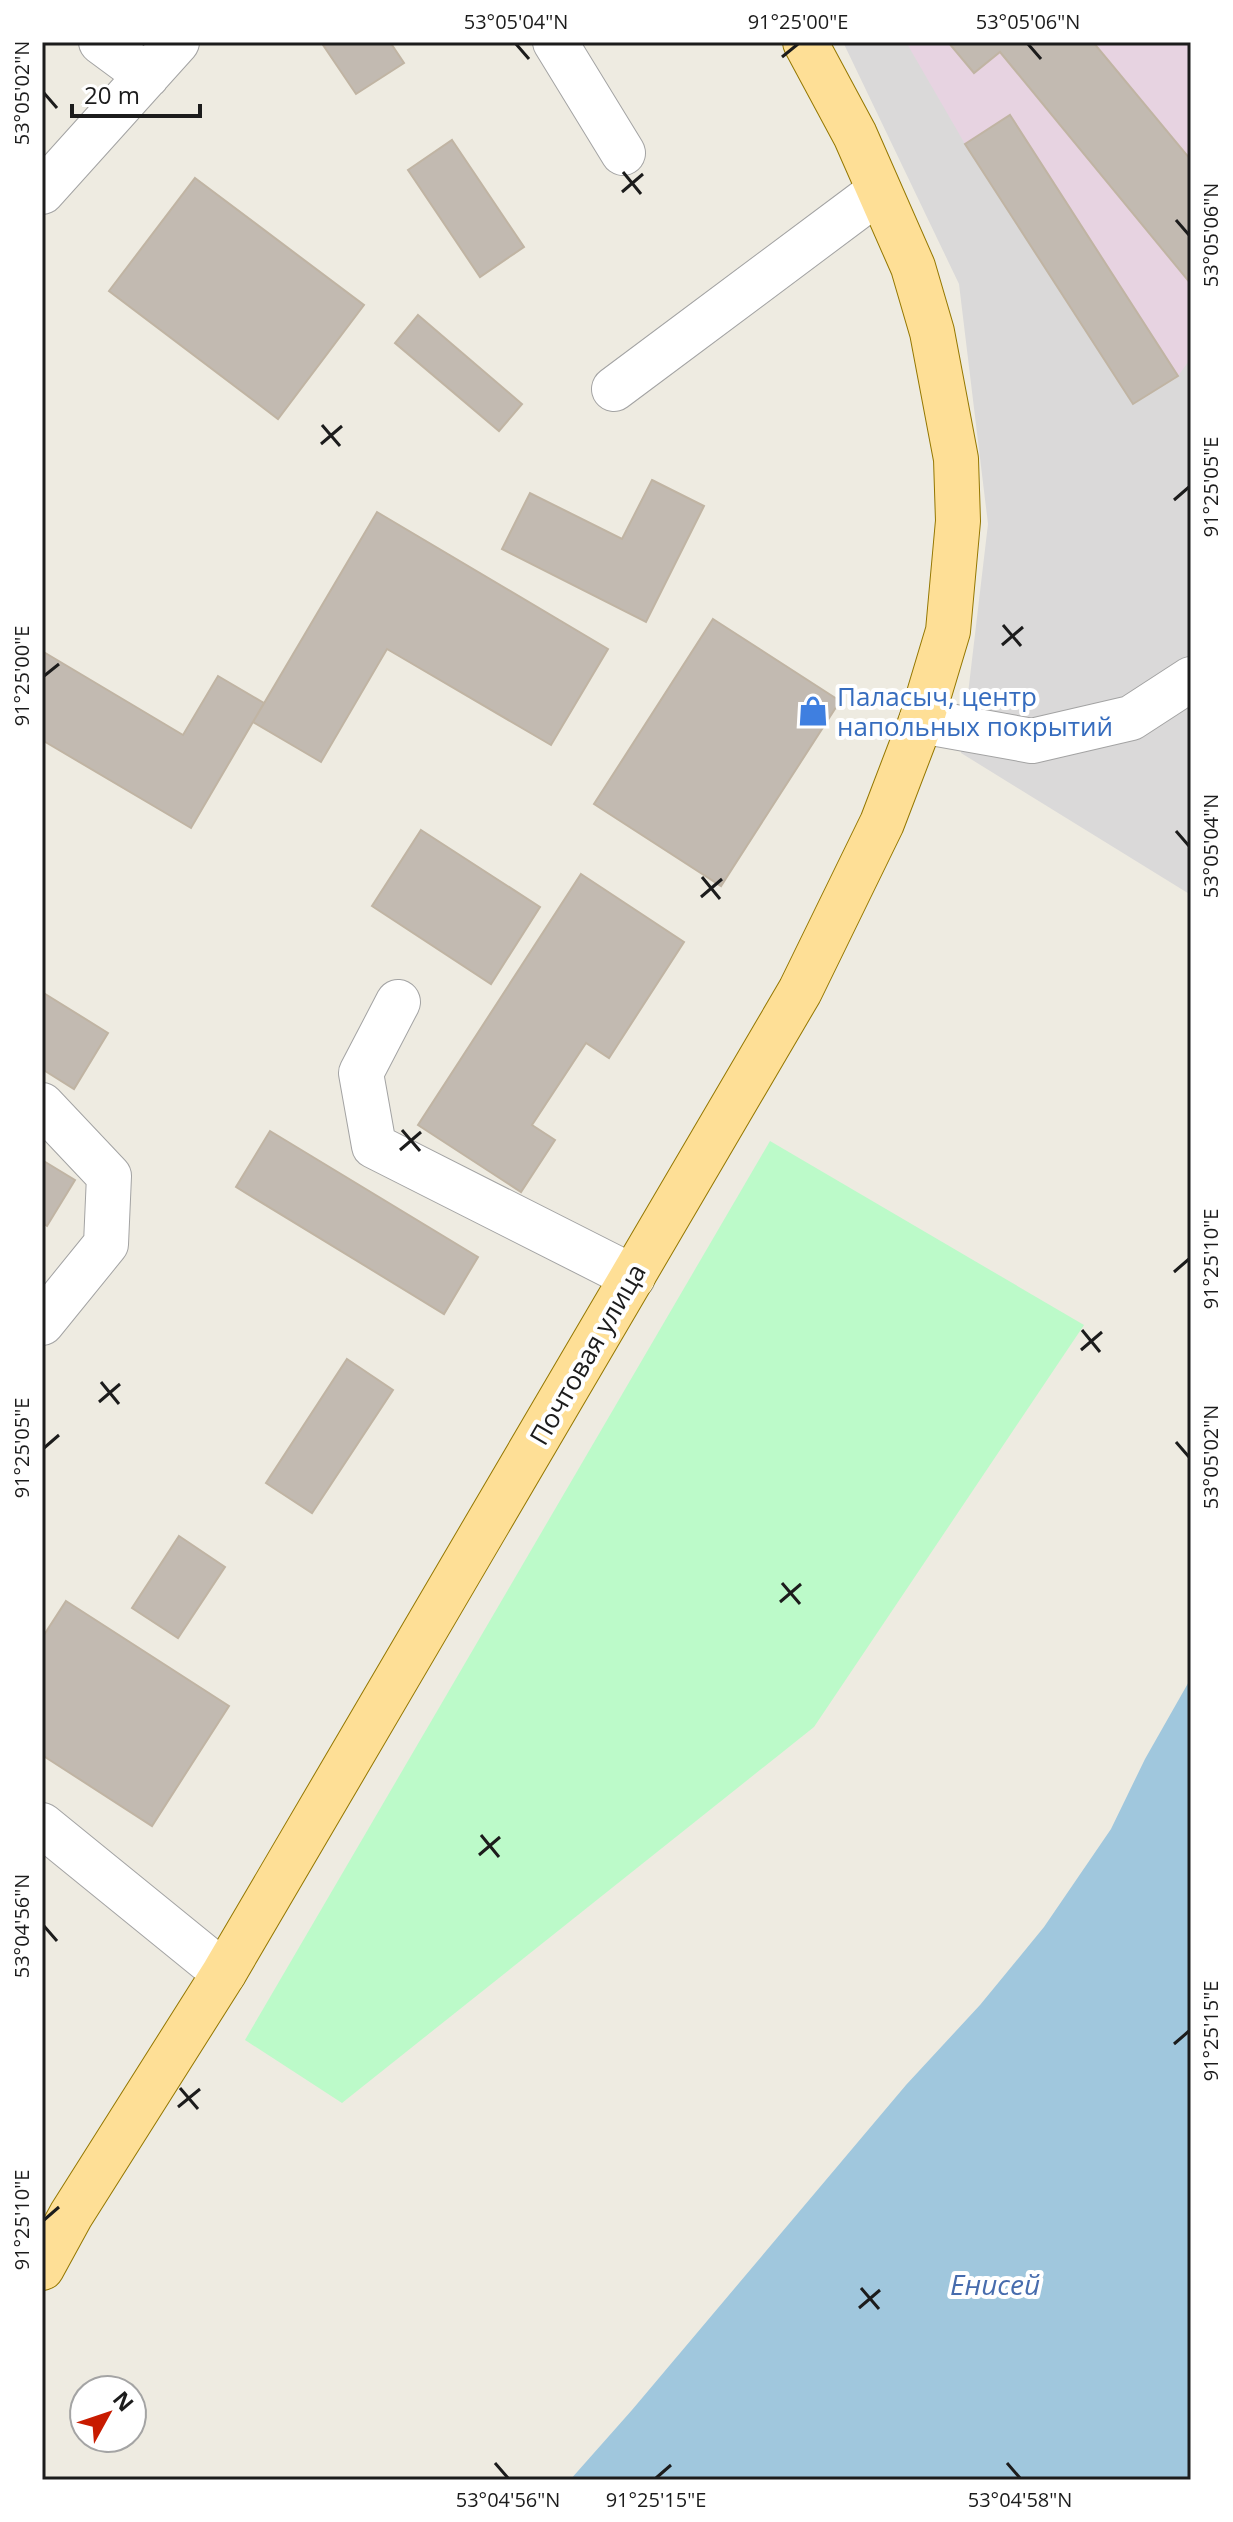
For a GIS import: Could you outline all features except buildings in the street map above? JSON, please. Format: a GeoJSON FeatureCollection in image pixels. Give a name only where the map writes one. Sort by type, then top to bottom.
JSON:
{"type":"FeatureCollection","features":[{"type":"Feature","properties":{"kind":"main road","name":"Почтовая улица"},"geometry":{"type":"LineString","coordinates":[[42,2268],[71,2215],[224,1973],[800,991],[882,823],[921,721],[948,631],[958,521],[956,459],[932,332],[913,267],[855,135],[805,42]]}},
{"type":"Feature","properties":{"kind":"street"},"geometry":{"type":"LineString","coordinates":[[101,42],[147,76]]}},
{"type":"Feature","properties":{"kind":"street"},"geometry":{"type":"LineString","coordinates":[[42,192],[177,42]]}},
{"type":"Feature","properties":{"kind":"street"},"geometry":{"type":"LineString","coordinates":[[555,42],[623,153]]}},
{"type":"Feature","properties":{"kind":"street"},"geometry":{"type":"LineString","coordinates":[[614,389],[879,191]]}},
{"type":"Feature","properties":{"kind":"street"},"geometry":{"type":"LineString","coordinates":[[921,721],[1032,741],[1131,718],[1191,679]]}},
{"type":"Feature","properties":{"kind":"street"},"geometry":{"type":"LineString","coordinates":[[398,1002],[361,1073],[374,1146],[633,1277]]}},
{"type":"Feature","properties":{"kind":"street"},"geometry":{"type":"LineString","coordinates":[[42,1105],[109,1176],[106,1244],[42,1323]]}},
{"type":"Feature","properties":{"kind":"street"},"geometry":{"type":"LineString","coordinates":[[42,1825],[224,1973]]}},
{"type":"Feature","properties":{"kind":"shaded area"},"geometry":{"type":"Polygon","coordinates":[[[843,42],[1191,42],[1191,895],[961,753],[988,524],[959,284],[843,42]]]}},
{"type":"Feature","properties":{"kind":"shaded area"},"geometry":{"type":"Polygon","coordinates":[[[906,42],[1191,42],[1191,358],[1178,376],[1133,404],[965,144],[906,42]]]}},
{"type":"Feature","properties":{"kind":"green space"},"geometry":{"type":"Polygon","coordinates":[[[770,1141],[1084,1325],[814,1727],[342,2103],[245,2040],[770,1141]]]}},
{"type":"Feature","properties":{"kind":"water","name":"Енисей"},"geometry":{"type":"Polygon","coordinates":[[[1191,1678],[1191,2480],[570,2480],[1044,1927],[1111,1829],[1145,1759],[1191,1678]]]}},
{"type":"Feature","properties":{"kind":"place","name":"Паласыч, центр напольных покрытий"},"geometry":{"type":"Point","coordinates":[813,711]}}]}
